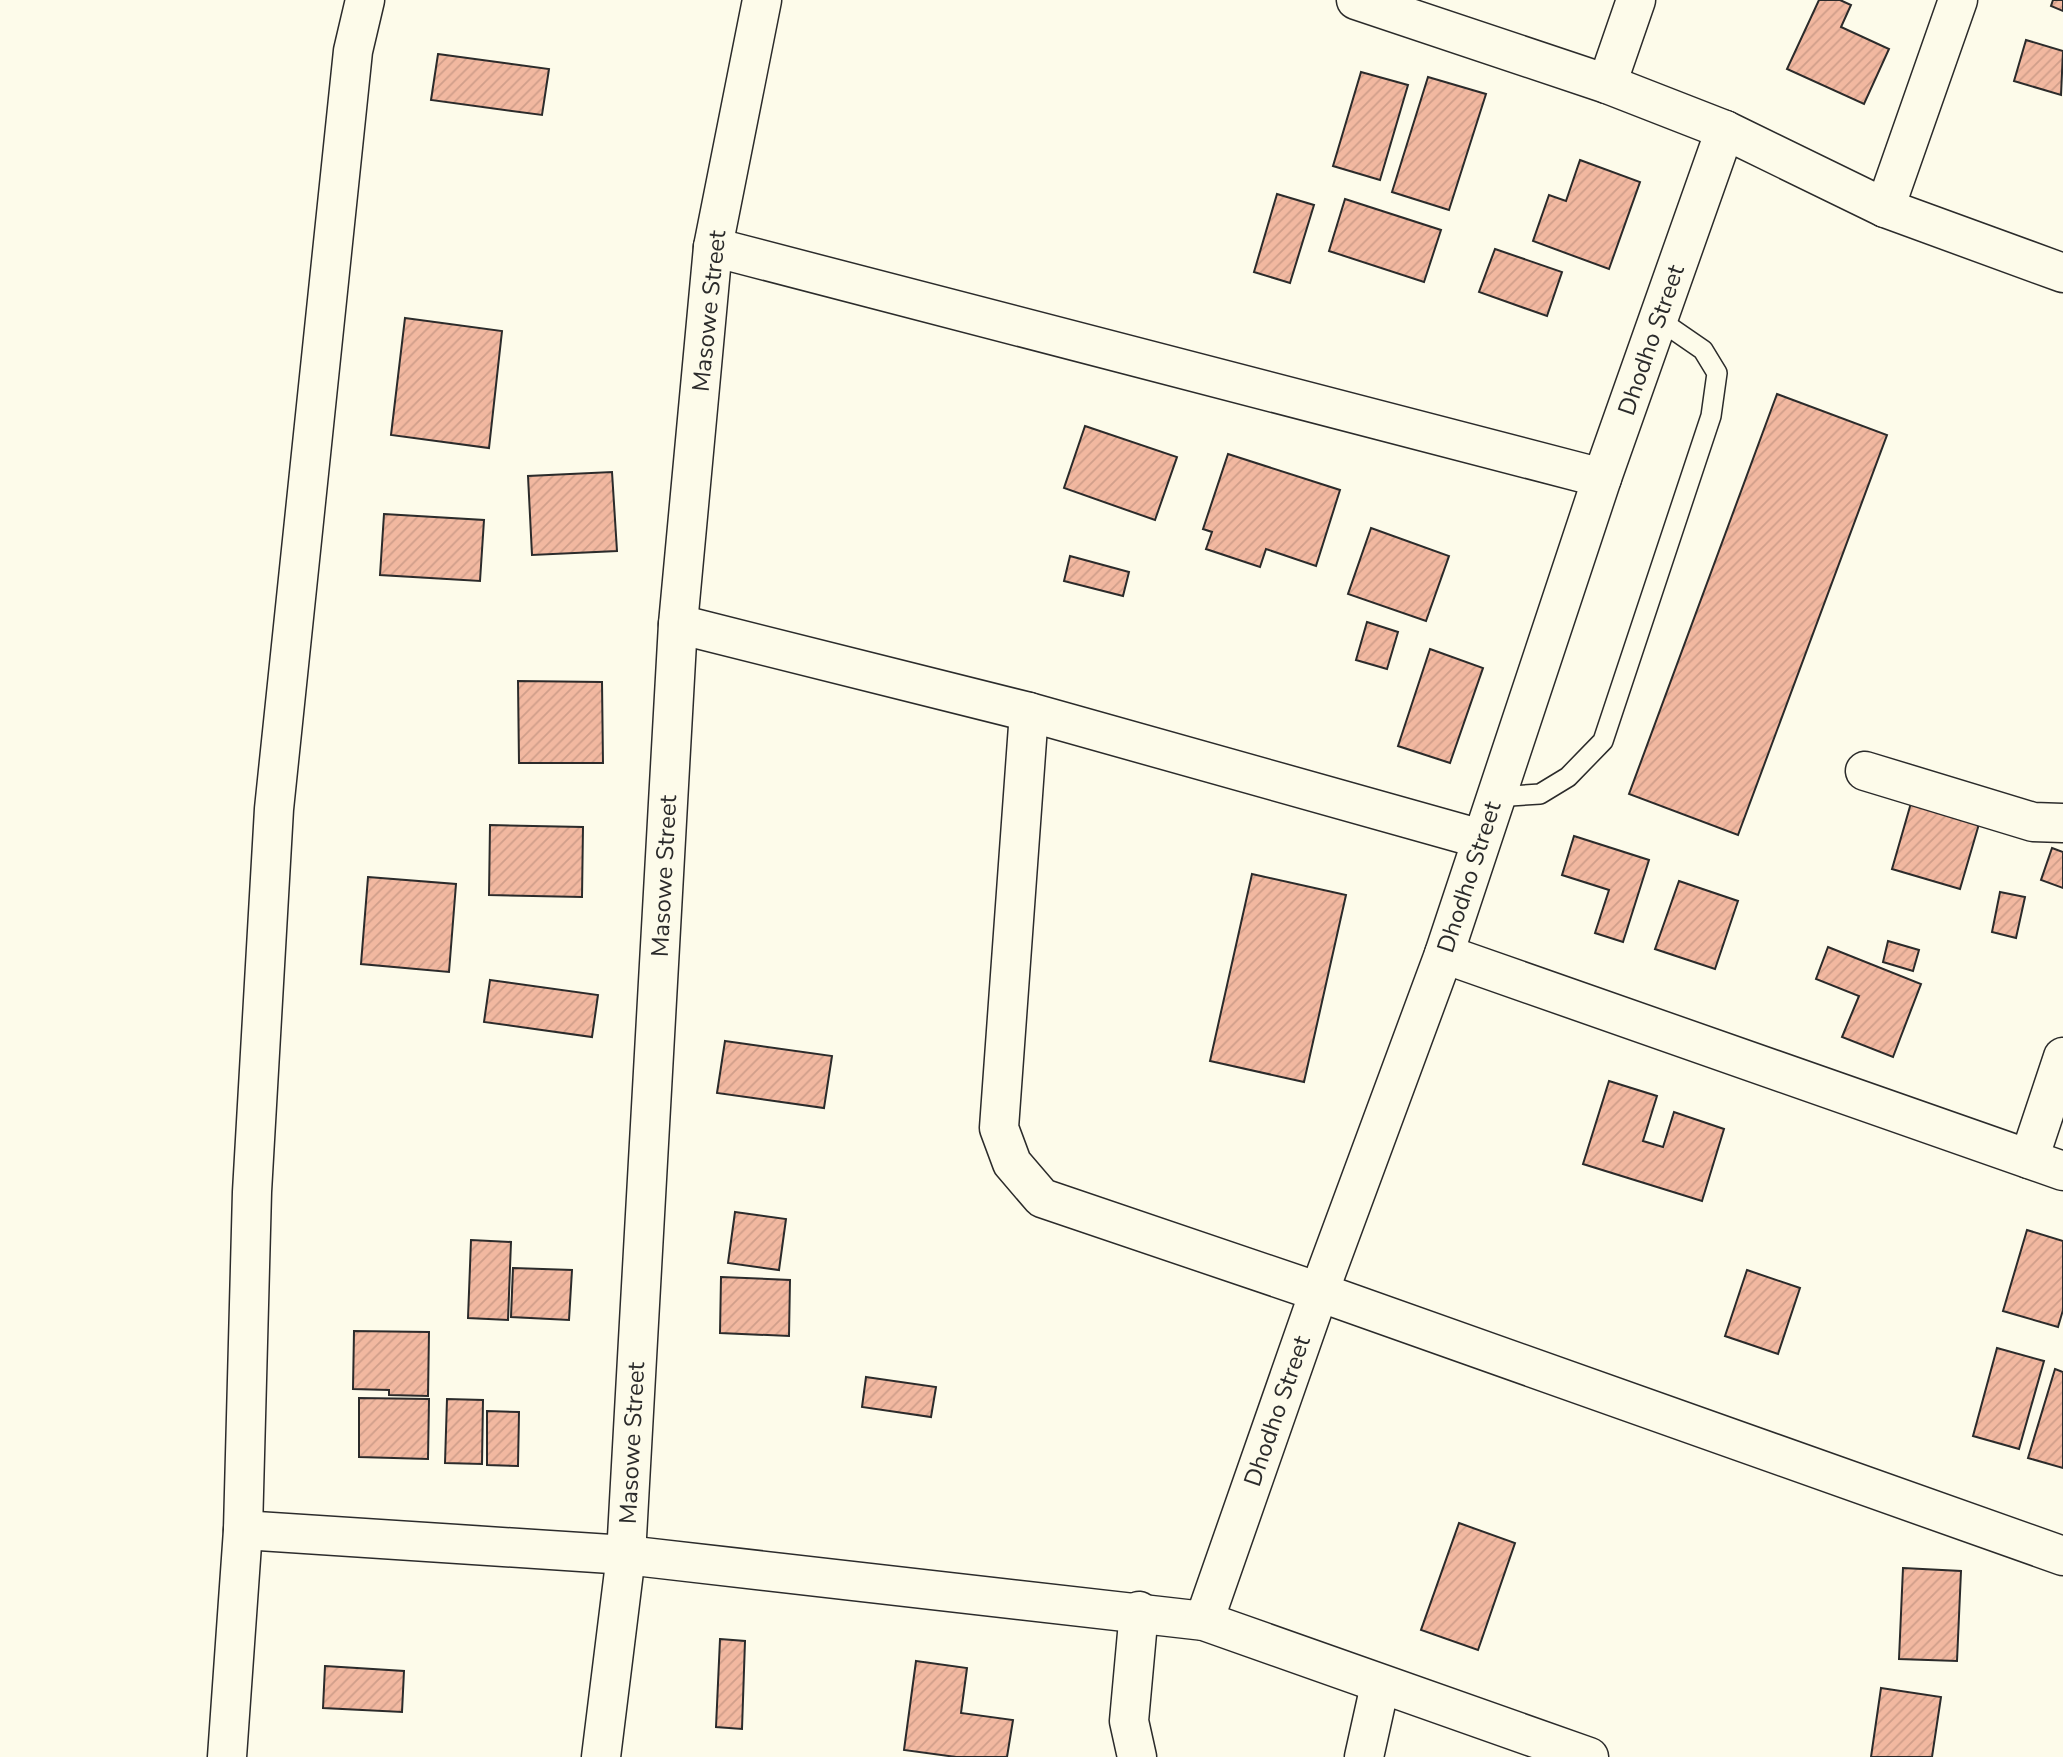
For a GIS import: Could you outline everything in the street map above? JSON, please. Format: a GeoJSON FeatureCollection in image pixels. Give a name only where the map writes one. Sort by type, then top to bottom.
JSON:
{"type":"FeatureCollection","features":[{"type":"Feature","properties":{"kind":"street"},"geometry":{"type":"LineString","coordinates":[[227,1757],[243,1530],[252,1192],[274,809],[353,51],[365,0]]}},
{"type":"Feature","properties":{"kind":"street","name":"Masowe Street"},"geometry":{"type":"LineString","coordinates":[[601,1757],[626,1555],[678,624],[713,247],[762,0]]}},
{"type":"Feature","properties":{"kind":"street"},"geometry":{"type":"LineString","coordinates":[[1356,0],[1606,84],[1725,130],[1885,208],[2063,273]]}},
{"type":"Feature","properties":{"kind":"street"},"geometry":{"type":"LineString","coordinates":[[1606,84],[1636,0]]}},
{"type":"Feature","properties":{"kind":"street"},"geometry":{"type":"LineString","coordinates":[[1885,208],[1958,0]]}},
{"type":"Feature","properties":{"kind":"street","name":"Dhodho Street"},"geometry":{"type":"LineString","coordinates":[[1204,1621],[1319,1292],[1444,954],[1602,478],[1725,130]]}},
{"type":"Feature","properties":{"kind":"street"},"geometry":{"type":"LineString","coordinates":[[713,247],[1602,478]]}},
{"type":"Feature","properties":{"kind":"street"},"geometry":{"type":"LineString","coordinates":[[678,624],[1029,712],[1481,839]]}},
{"type":"Feature","properties":{"kind":"street"},"geometry":{"type":"LineString","coordinates":[[1029,712],[999,1128],[1012,1163],[1042,1198],[1319,1292],[2063,1556]]}},
{"type":"Feature","properties":{"kind":"street"},"geometry":{"type":"LineString","coordinates":[[1865,771],[2033,822],[2063,823]]}},
{"type":"Feature","properties":{"kind":"street"},"geometry":{"type":"LineString","coordinates":[[1444,954],[2046,1165],[2063,1057]]}},
{"type":"Feature","properties":{"kind":"street"},"geometry":{"type":"LineString","coordinates":[[243,1530],[626,1555],[1139,1611],[1204,1621],[1589,1757]]}},
{"type":"Feature","properties":{"kind":"street"},"geometry":{"type":"LineString","coordinates":[[1137,1757],[1129,1721],[1139,1611]]}},
{"type":"Feature","properties":{"kind":"street"},"geometry":{"type":"LineString","coordinates":[[1364,1757],[1380,1685]]}},
{"type":"Feature","properties":{"kind":"lane"},"geometry":{"type":"LineString","coordinates":[[1495,797],[1539,794],[1568,777],[1602,741],[1711,416],[1717,373],[1703,350],[1658,319]]}},
{"type":"Feature","properties":{"kind":"building"},"geometry":{"type":"Polygon","coordinates":[[[1819,0],[1840,0],[1851,5],[1841,27],[1889,49],[1864,104],[1787,69],[1819,0]]]}},
{"type":"Feature","properties":{"kind":"building"},"geometry":{"type":"Polygon","coordinates":[[[2053,0],[2063,0],[2063,11],[2051,6],[2053,0]]]}},
{"type":"Feature","properties":{"kind":"building"},"geometry":{"type":"Polygon","coordinates":[[[2026,40],[2063,51],[2061,95],[2014,81],[2026,40]]]}},
{"type":"Feature","properties":{"kind":"building"},"geometry":{"type":"Polygon","coordinates":[[[438,54],[549,69],[542,115],[431,100],[438,54]]]}},
{"type":"Feature","properties":{"kind":"building"},"geometry":{"type":"Polygon","coordinates":[[[1361,72],[1408,85],[1380,180],[1333,166],[1361,72]]]}},
{"type":"Feature","properties":{"kind":"building"},"geometry":{"type":"Polygon","coordinates":[[[1428,77],[1486,94],[1449,210],[1392,192],[1428,77]]]}},
{"type":"Feature","properties":{"kind":"building"},"geometry":{"type":"Polygon","coordinates":[[[1580,160],[1640,182],[1609,269],[1533,241],[1549,195],[1566,201],[1580,160]]]}},
{"type":"Feature","properties":{"kind":"building"},"geometry":{"type":"Polygon","coordinates":[[[1277,194],[1314,205],[1290,283],[1254,272],[1277,194]]]}},
{"type":"Feature","properties":{"kind":"building"},"geometry":{"type":"Polygon","coordinates":[[[1345,199],[1441,230],[1424,282],[1329,251],[1345,199]]]}},
{"type":"Feature","properties":{"kind":"building"},"geometry":{"type":"Polygon","coordinates":[[[1495,249],[1562,272],[1547,316],[1479,292],[1495,249]]]}},
{"type":"Feature","properties":{"kind":"building"},"geometry":{"type":"Polygon","coordinates":[[[405,318],[502,331],[489,448],[391,435],[405,318]]]}},
{"type":"Feature","properties":{"kind":"building"},"geometry":{"type":"Polygon","coordinates":[[[1777,394],[1887,435],[1738,835],[1629,794],[1777,394]]]}},
{"type":"Feature","properties":{"kind":"building"},"geometry":{"type":"Polygon","coordinates":[[[1085,426],[1177,457],[1155,520],[1064,488],[1085,426]]]}},
{"type":"Feature","properties":{"kind":"building"},"geometry":{"type":"Polygon","coordinates":[[[1228,454],[1340,490],[1316,566],[1266,549],[1260,567],[1206,549],[1212,532],[1203,529],[1228,454]]]}},
{"type":"Feature","properties":{"kind":"building"},"geometry":{"type":"Polygon","coordinates":[[[612,472],[617,551],[532,555],[528,476],[612,472]]]}},
{"type":"Feature","properties":{"kind":"building"},"geometry":{"type":"Polygon","coordinates":[[[384,514],[484,520],[480,581],[380,575],[384,514]]]}},
{"type":"Feature","properties":{"kind":"building"},"geometry":{"type":"Polygon","coordinates":[[[1371,528],[1449,556],[1426,621],[1348,594],[1371,528]]]}},
{"type":"Feature","properties":{"kind":"building"},"geometry":{"type":"Polygon","coordinates":[[[1070,556],[1129,572],[1123,596],[1064,581],[1070,556]]]}},
{"type":"Feature","properties":{"kind":"building"},"geometry":{"type":"Polygon","coordinates":[[[1367,622],[1398,632],[1387,669],[1356,660],[1367,622]]]}},
{"type":"Feature","properties":{"kind":"building"},"geometry":{"type":"Polygon","coordinates":[[[1430,649],[1483,668],[1450,763],[1398,746],[1430,649]]]}},
{"type":"Feature","properties":{"kind":"building"},"geometry":{"type":"Polygon","coordinates":[[[518,681],[602,682],[603,763],[519,763],[518,681]]]}},
{"type":"Feature","properties":{"kind":"building"},"geometry":{"type":"Polygon","coordinates":[[[1911,803],[1979,824],[1960,889],[1892,869],[1911,803]]]}},
{"type":"Feature","properties":{"kind":"building"},"geometry":{"type":"Polygon","coordinates":[[[490,825],[583,827],[582,897],[489,895],[490,825]]]}},
{"type":"Feature","properties":{"kind":"building"},"geometry":{"type":"Polygon","coordinates":[[[1574,836],[1649,860],[1623,942],[1595,933],[1609,890],[1562,875],[1574,836]]]}},
{"type":"Feature","properties":{"kind":"building"},"geometry":{"type":"Polygon","coordinates":[[[2052,848],[2063,852],[2063,888],[2041,880],[2052,848]]]}},
{"type":"Feature","properties":{"kind":"building"},"geometry":{"type":"Polygon","coordinates":[[[1252,874],[1346,895],[1304,1082],[1210,1061],[1252,874]]]}},
{"type":"Feature","properties":{"kind":"building"},"geometry":{"type":"Polygon","coordinates":[[[368,877],[456,884],[449,972],[361,964],[368,877]]]}},
{"type":"Feature","properties":{"kind":"building"},"geometry":{"type":"Polygon","coordinates":[[[1679,881],[1738,901],[1715,969],[1655,949],[1679,881]]]}},
{"type":"Feature","properties":{"kind":"building"},"geometry":{"type":"Polygon","coordinates":[[[2000,892],[2025,897],[2016,938],[1992,932],[2000,892]]]}},
{"type":"Feature","properties":{"kind":"building"},"geometry":{"type":"Polygon","coordinates":[[[1888,941],[1919,950],[1913,971],[1883,962],[1888,941]]]}},
{"type":"Feature","properties":{"kind":"building"},"geometry":{"type":"Polygon","coordinates":[[[1828,947],[1921,984],[1893,1057],[1842,1037],[1859,996],[1816,979],[1828,947]]]}},
{"type":"Feature","properties":{"kind":"building"},"geometry":{"type":"Polygon","coordinates":[[[490,980],[598,995],[592,1037],[484,1022],[490,980]]]}},
{"type":"Feature","properties":{"kind":"building"},"geometry":{"type":"Polygon","coordinates":[[[725,1041],[832,1056],[824,1108],[717,1093],[725,1041]]]}},
{"type":"Feature","properties":{"kind":"building"},"geometry":{"type":"Polygon","coordinates":[[[1609,1081],[1657,1096],[1643,1141],[1663,1147],[1674,1112],[1724,1129],[1702,1201],[1583,1164],[1609,1081]]]}},
{"type":"Feature","properties":{"kind":"building"},"geometry":{"type":"Polygon","coordinates":[[[735,1212],[786,1219],[779,1270],[728,1263],[735,1212]]]}},
{"type":"Feature","properties":{"kind":"building"},"geometry":{"type":"Polygon","coordinates":[[[2027,1230],[2063,1241],[2063,1310],[2058,1327],[2003,1311],[2027,1230]]]}},
{"type":"Feature","properties":{"kind":"building"},"geometry":{"type":"Polygon","coordinates":[[[471,1240],[511,1242],[508,1320],[468,1318],[471,1240]]]}},
{"type":"Feature","properties":{"kind":"building"},"geometry":{"type":"Polygon","coordinates":[[[513,1268],[572,1270],[569,1320],[511,1317],[513,1268]]]}},
{"type":"Feature","properties":{"kind":"building"},"geometry":{"type":"Polygon","coordinates":[[[1747,1270],[1800,1288],[1778,1354],[1725,1336],[1747,1270]]]}},
{"type":"Feature","properties":{"kind":"building"},"geometry":{"type":"Polygon","coordinates":[[[721,1277],[790,1280],[789,1336],[720,1333],[721,1277]]]}},
{"type":"Feature","properties":{"kind":"building"},"geometry":{"type":"Polygon","coordinates":[[[354,1331],[429,1332],[428,1396],[389,1395],[389,1390],[353,1389],[354,1331]]]}},
{"type":"Feature","properties":{"kind":"building"},"geometry":{"type":"Polygon","coordinates":[[[1997,1348],[2044,1361],[2019,1449],[1973,1436],[1997,1348]]]}},
{"type":"Feature","properties":{"kind":"building"},"geometry":{"type":"Polygon","coordinates":[[[2055,1369],[2063,1372],[2063,1468],[2028,1458],[2055,1369]]]}},
{"type":"Feature","properties":{"kind":"building"},"geometry":{"type":"Polygon","coordinates":[[[866,1377],[936,1387],[931,1417],[862,1407],[866,1377]]]}},
{"type":"Feature","properties":{"kind":"building"},"geometry":{"type":"Polygon","coordinates":[[[359,1398],[429,1399],[428,1459],[359,1457],[359,1398]]]}},
{"type":"Feature","properties":{"kind":"building"},"geometry":{"type":"Polygon","coordinates":[[[447,1399],[483,1400],[482,1464],[445,1463],[447,1399]]]}},
{"type":"Feature","properties":{"kind":"building"},"geometry":{"type":"Polygon","coordinates":[[[487,1411],[519,1412],[518,1466],[487,1465],[487,1411]]]}},
{"type":"Feature","properties":{"kind":"building"},"geometry":{"type":"Polygon","coordinates":[[[1459,1523],[1515,1543],[1478,1650],[1421,1630],[1459,1523]]]}},
{"type":"Feature","properties":{"kind":"building"},"geometry":{"type":"Polygon","coordinates":[[[1903,1568],[1961,1571],[1957,1661],[1899,1659],[1903,1568]]]}},
{"type":"Feature","properties":{"kind":"building"},"geometry":{"type":"Polygon","coordinates":[[[720,1639],[745,1641],[742,1729],[716,1727],[720,1639]]]}},
{"type":"Feature","properties":{"kind":"building"},"geometry":{"type":"Polygon","coordinates":[[[916,1661],[967,1668],[961,1713],[1013,1720],[1007,1757],[956,1757],[904,1750],[916,1661]]]}},
{"type":"Feature","properties":{"kind":"building"},"geometry":{"type":"Polygon","coordinates":[[[325,1666],[404,1671],[402,1712],[323,1708],[325,1666]]]}},
{"type":"Feature","properties":{"kind":"building"},"geometry":{"type":"Polygon","coordinates":[[[1881,1688],[1941,1697],[1932,1757],[1871,1757],[1881,1688]]]}}]}
